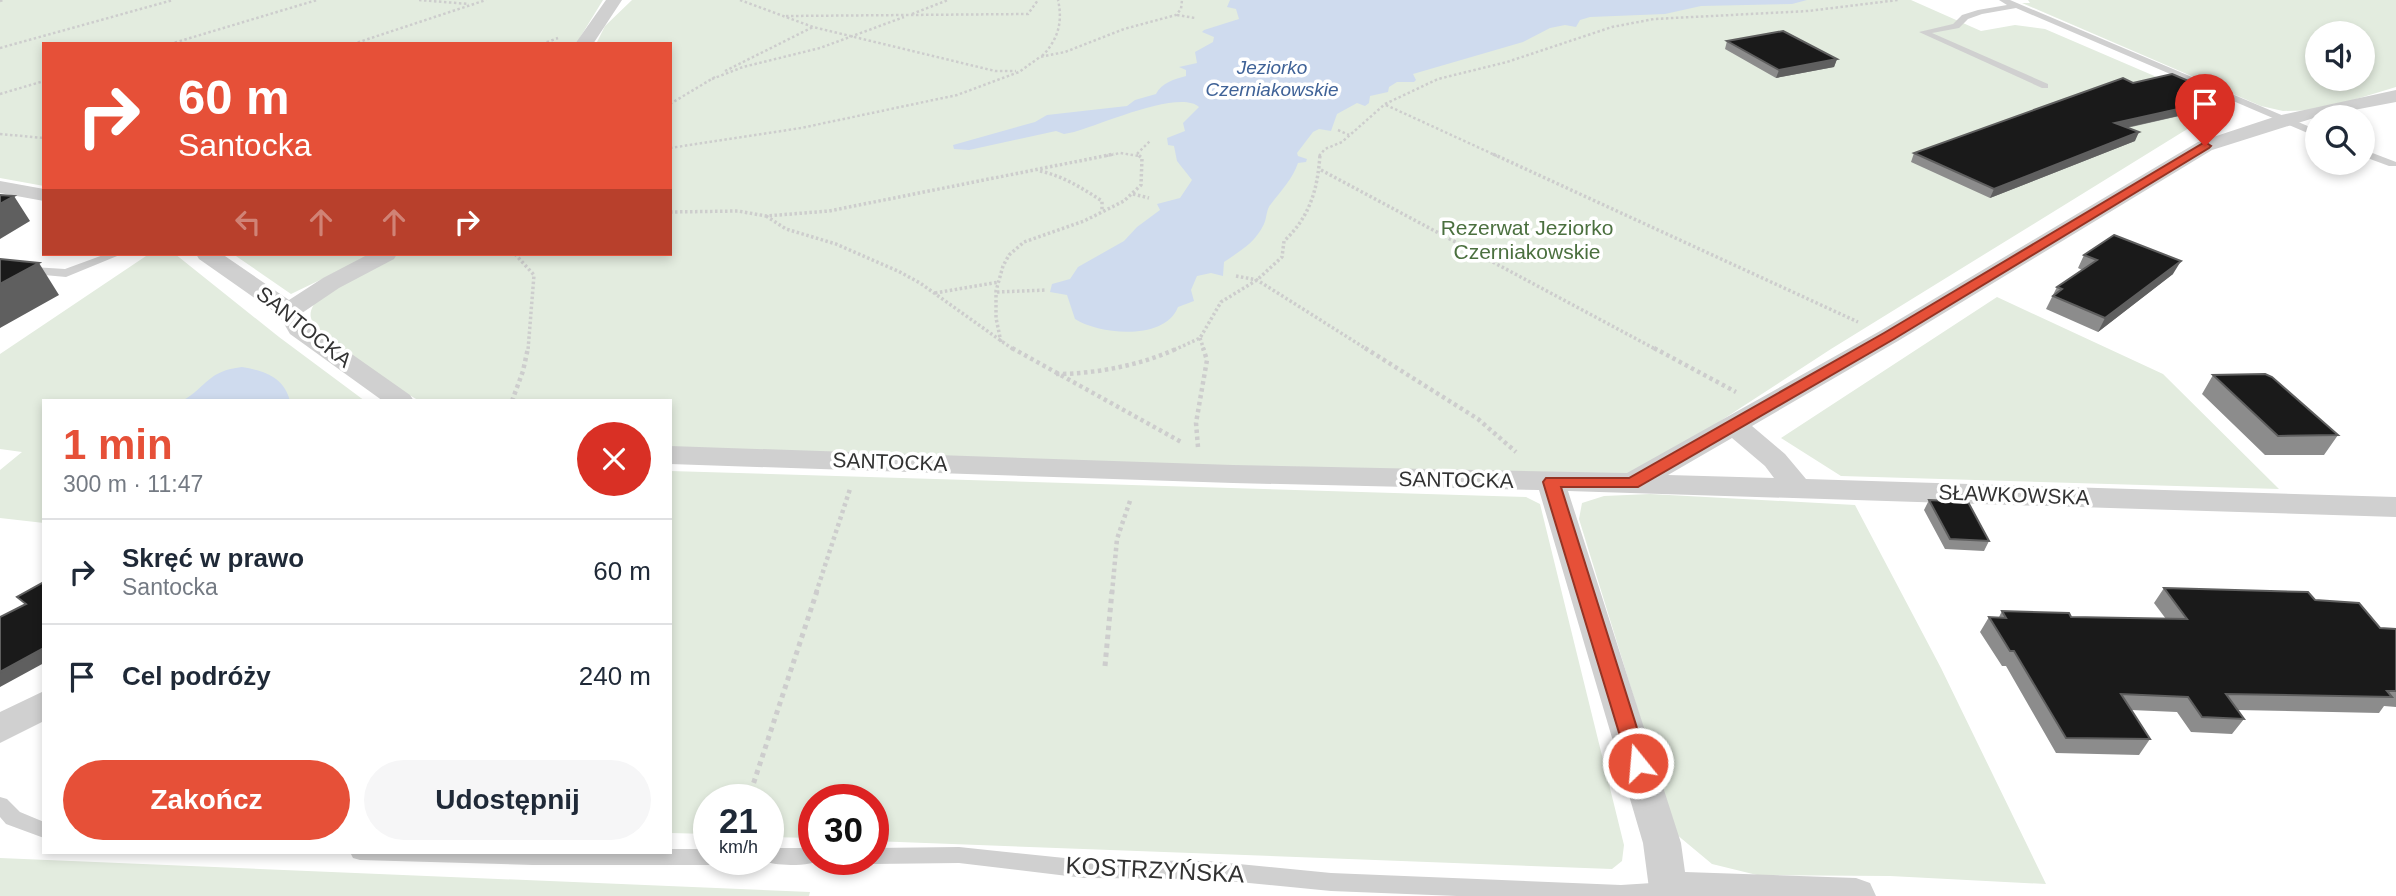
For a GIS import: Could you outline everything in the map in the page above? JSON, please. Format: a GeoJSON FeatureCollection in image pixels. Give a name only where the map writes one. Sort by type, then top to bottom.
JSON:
{"type":"FeatureCollection","features":[{"type":"Feature","properties":{"kind":"street"},"geometry":{"type":"LineString","coordinates":[[585,42],[614,0]]}},
{"type":"Feature","properties":{"kind":"street"},"geometry":{"type":"LineString","coordinates":[[1632,483],[1889,336],[2205,146],[2284,120],[2396,96]]}},
{"type":"Feature","properties":{"kind":"street"},"geometry":{"type":"LineString","coordinates":[[0,187],[42,195]]}},
{"type":"Feature","properties":{"kind":"street","name":"SANTOCKA"},"geometry":{"type":"LineString","coordinates":[[210,256],[289,311],[299,329],[398,399]]}},
{"type":"Feature","properties":{"kind":"street"},"geometry":{"type":"LineString","coordinates":[[289,311],[331,283],[382,256]]}},
{"type":"Feature","properties":{"kind":"street"},"geometry":{"type":"LineString","coordinates":[[1734,425],[1775,460],[1798,489]]}},
{"type":"Feature","properties":{"kind":"street","name":"SANTOCKA"},"geometry":{"type":"LineString","coordinates":[[672,455],[1632,483]]}},
{"type":"Feature","properties":{"kind":"street"},"geometry":{"type":"LineString","coordinates":[[1551,482],[1662,843],[1668,894]]}},
{"type":"Feature","properties":{"kind":"street","name":"SŁAWKOWSKA"},"geometry":{"type":"LineString","coordinates":[[1632,483],[2396,508]]}},
{"type":"Feature","properties":{"kind":"street"},"geometry":{"type":"LineString","coordinates":[[0,729],[42,705]]}},
{"type":"Feature","properties":{"kind":"street","name":"KOSTRZYŃSKA"},"geometry":{"type":"LineString","coordinates":[[1668,894],[1707,889],[1856,896]]}},
{"type":"Feature","properties":{"kind":"lane"},"geometry":{"type":"LineString","coordinates":[[2003,0],[2305,129]]}},
{"type":"Feature","properties":{"kind":"lane"},"geometry":{"type":"LineString","coordinates":[[2015,6],[1981,12],[1965,17],[1956,26],[1923,32],[2045,86]]}},
{"type":"Feature","properties":{"kind":"lane"},"geometry":{"type":"LineString","coordinates":[[2375,157],[2393,164]]}},
{"type":"Feature","properties":{"kind":"lane"},"geometry":{"type":"LineString","coordinates":[[0,268],[66,273],[111,256]]}},
{"type":"Feature","properties":{"kind":"lane"},"geometry":{"type":"LineString","coordinates":[[0,805],[13,818],[42,829]]}},
{"type":"Feature","properties":{"kind":"lane"},"geometry":{"type":"LineString","coordinates":[[429,854],[693,857]]}},
{"type":"Feature","properties":{"kind":"lane","name":"KOSTRZYŃSKA"},"geometry":{"type":"LineString","coordinates":[[889,856],[959,855],[1084,869],[1208,870],[1331,882],[1668,894]]}},
{"type":"Feature","properties":{"kind":"path"},"geometry":{"type":"LineString","coordinates":[[0,48],[173,0]]}},
{"type":"Feature","properties":{"kind":"path"},"geometry":{"type":"LineString","coordinates":[[177,42],[317,0]]}},
{"type":"Feature","properties":{"kind":"path"},"geometry":{"type":"LineString","coordinates":[[419,0],[473,4]]}},
{"type":"Feature","properties":{"kind":"path"},"geometry":{"type":"LineString","coordinates":[[359,42],[486,0]]}},
{"type":"Feature","properties":{"kind":"path"},"geometry":{"type":"LineString","coordinates":[[740,0],[813,27],[995,71],[1019,72]]}},
{"type":"Feature","properties":{"kind":"path"},"geometry":{"type":"LineString","coordinates":[[712,79],[743,67],[820,48],[948,0]]}},
{"type":"Feature","properties":{"kind":"path"},"geometry":{"type":"LineString","coordinates":[[781,16],[1028,14],[1038,0]]}},
{"type":"Feature","properties":{"kind":"path"},"geometry":{"type":"LineString","coordinates":[[672,148],[801,128],[925,104],[982,87],[1019,72],[1040,57],[1056,39],[1060,17],[1058,0]]}},
{"type":"Feature","properties":{"kind":"path"},"geometry":{"type":"LineString","coordinates":[[1176,15],[1181,9],[1182,0]]}},
{"type":"Feature","properties":{"kind":"path"},"geometry":{"type":"LineString","coordinates":[[1056,374],[1080,374],[1163,355],[1200,338],[1221,302],[1257,280],[1282,257],[1284,242],[1296,230],[1302,215],[1310,208],[1321,167],[1319,155],[1325,149],[1342,142],[1385,104],[1438,79],[1507,62],[1623,24],[1695,15],[1808,12],[1898,0]]}},
{"type":"Feature","properties":{"kind":"path"},"geometry":{"type":"LineString","coordinates":[[1040,57],[1065,52],[1124,29],[1176,15],[1195,18]]}},
{"type":"Feature","properties":{"kind":"path"},"geometry":{"type":"LineString","coordinates":[[672,103],[749,57],[813,27]]}},
{"type":"Feature","properties":{"kind":"path"},"geometry":{"type":"LineString","coordinates":[[0,94],[42,82]]}},
{"type":"Feature","properties":{"kind":"path"},"geometry":{"type":"LineString","coordinates":[[1385,104],[1889,336]]}},
{"type":"Feature","properties":{"kind":"path"},"geometry":{"type":"LineString","coordinates":[[1372,106],[1380,110]]}},
{"type":"Feature","properties":{"kind":"path"},"geometry":{"type":"LineString","coordinates":[[1338,130],[1349,135]]}},
{"type":"Feature","properties":{"kind":"path"},"geometry":{"type":"LineString","coordinates":[[0,134],[42,138]]}},
{"type":"Feature","properties":{"kind":"path"},"geometry":{"type":"LineString","coordinates":[[1137,154],[1150,141]]}},
{"type":"Feature","properties":{"kind":"path"},"geometry":{"type":"LineString","coordinates":[[672,212],[738,211],[766,216],[860,207],[1120,153],[1137,154],[1142,158],[1143,177],[1133,194],[1102,212],[1021,243],[1009,257],[997,292],[996,326],[1002,342]]}},
{"type":"Feature","properties":{"kind":"path"},"geometry":{"type":"LineString","coordinates":[[1316,162],[1764,408]]}},
{"type":"Feature","properties":{"kind":"path"},"geometry":{"type":"LineString","coordinates":[[1036,171],[1052,173],[1082,187],[1101,201],[1102,212]]}},
{"type":"Feature","properties":{"kind":"path"},"geometry":{"type":"LineString","coordinates":[[1133,194],[1149,198]]}},
{"type":"Feature","properties":{"kind":"path"},"geometry":{"type":"LineString","coordinates":[[766,216],[786,229],[836,244],[898,271],[934,293],[1024,357],[1198,452],[1196,423],[1207,360],[1200,338]]}},
{"type":"Feature","properties":{"kind":"path"},"geometry":{"type":"LineString","coordinates":[[513,399],[523,379],[530,345],[534,275],[517,256]]}},
{"type":"Feature","properties":{"kind":"path"},"geometry":{"type":"LineString","coordinates":[[1236,276],[1257,280],[1478,419],[1551,482]]}},
{"type":"Feature","properties":{"kind":"path"},"geometry":{"type":"LineString","coordinates":[[934,293],[1000,282]]}},
{"type":"Feature","properties":{"kind":"path"},"geometry":{"type":"LineString","coordinates":[[997,292],[1046,290]]}},
{"type":"Feature","properties":{"kind":"path"},"geometry":{"type":"LineString","coordinates":[[1209,306],[1217,308]]}},
{"type":"Feature","properties":{"kind":"path"},"geometry":{"type":"LineString","coordinates":[[753,784],[848,499],[856,461]]}},
{"type":"Feature","properties":{"kind":"path"},"geometry":{"type":"LineString","coordinates":[[1105,666],[1117,539],[1140,470]]}},
{"type":"Feature","properties":{"kind":"green space"},"geometry":{"type":"Polygon","coordinates":[[[0,0],[603,0],[577,42],[42,42],[42,186],[0,178],[0,0]]]}},
{"type":"Feature","properties":{"kind":"green space","name":"Rezerwat Jeziorko Czerniakowskie"},"geometry":{"type":"Polygon","coordinates":[[[632,0],[1911,0],[1981,31],[2015,25],[2045,29],[2194,93],[2210,115],[1831,349],[1651,466],[1616,483],[672,458],[672,399],[417,399],[342,351],[316,328],[311,318],[311,310],[318,298],[393,256],[672,256],[672,42],[597,42],[605,26],[632,0]]]}},
{"type":"Feature","properties":{"kind":"green space"},"geometry":{"type":"Polygon","coordinates":[[[2028,0],[2396,0],[2396,87],[2337,105],[2305,105],[2305,110],[2283,111],[2261,106],[2022,3],[2030,3],[2028,0]]]}},
{"type":"Feature","properties":{"kind":"green space"},"geometry":{"type":"Polygon","coordinates":[[[146,256],[178,256],[362,399],[42,399],[42,523],[0,518],[0,470],[22,452],[0,449],[0,354],[146,256]]]}},
{"type":"Feature","properties":{"kind":"green space"},"geometry":{"type":"Polygon","coordinates":[[[236,256],[370,256],[291,294],[236,256]]]}},
{"type":"Feature","properties":{"kind":"green space"},"geometry":{"type":"Polygon","coordinates":[[[1997,297],[2163,374],[2279,489],[1841,476],[1781,438],[1997,297]]]}},
{"type":"Feature","properties":{"kind":"green space"},"geometry":{"type":"Polygon","coordinates":[[[672,471],[1526,497],[1540,504],[1624,845],[1622,861],[1612,869],[889,842],[889,784],[798,784],[798,838],[784,837],[784,784],[693,784],[693,834],[672,833],[672,471]]]}},
{"type":"Feature","properties":{"kind":"green space"},"geometry":{"type":"Polygon","coordinates":[[[1650,494],[1855,505],[1941,668],[2046,884],[1890,876],[1757,875],[1712,864],[1676,834],[1579,519],[1582,503],[1604,496],[1650,494]]]}},
{"type":"Feature","properties":{"kind":"green space"},"geometry":{"type":"Polygon","coordinates":[[[0,858],[810,892],[809,896],[0,896],[0,858]]]}},
{"type":"Feature","properties":{"kind":"water","name":"Jeziorko Czerniakowskie"},"geometry":{"type":"Polygon","coordinates":[[[1230,0],[1807,0],[1792,4],[1701,6],[1665,14],[1590,17],[1580,20],[1576,27],[1565,25],[1550,28],[1523,42],[1413,74],[1416,80],[1414,82],[1397,82],[1389,87],[1388,92],[1370,96],[1369,103],[1365,106],[1357,103],[1337,114],[1331,131],[1319,129],[1313,132],[1297,153],[1307,159],[1306,162],[1298,163],[1290,179],[1269,206],[1260,231],[1247,246],[1224,262],[1223,276],[1211,273],[1197,276],[1191,290],[1194,301],[1178,307],[1171,318],[1146,330],[1131,332],[1100,329],[1075,319],[1067,295],[1050,292],[1052,284],[1070,279],[1078,267],[1124,241],[1137,227],[1160,210],[1157,204],[1180,198],[1192,180],[1177,161],[1174,146],[1168,145],[1167,138],[1185,131],[1183,123],[1199,107],[1174,102],[1138,110],[1064,134],[1056,131],[969,150],[954,149],[953,145],[1035,122],[1047,115],[1127,106],[1135,100],[1156,94],[1165,84],[1186,76],[1186,70],[1179,67],[1197,63],[1195,52],[1213,42],[1214,37],[1202,32],[1204,30],[1239,19],[1236,9],[1227,7],[1230,0]]]}},
{"type":"Feature","properties":{"kind":"water"},"geometry":{"type":"Polygon","coordinates":[[[242,367],[272,376],[283,386],[289,399],[185,399],[214,376],[242,367]]]}},
{"type":"Feature","properties":{"kind":"building"},"geometry":{"type":"Polygon","coordinates":[[[1783,31],[1837,59],[1779,70],[1727,41],[1783,31]]]}},
{"type":"Feature","properties":{"kind":"building"},"geometry":{"type":"Polygon","coordinates":[[[2172,74],[2228,98],[2115,123],[2139,132],[1994,189],[1914,153],[2123,78],[2133,83],[2172,74]]]}},
{"type":"Feature","properties":{"kind":"building"},"geometry":{"type":"Polygon","coordinates":[[[0,195],[14,196],[0,204],[0,195]]]}},
{"type":"Feature","properties":{"kind":"building"},"geometry":{"type":"Polygon","coordinates":[[[2114,235],[2181,261],[2105,318],[2053,296],[2062,289],[2057,287],[2097,260],[2084,255],[2114,235]]]}},
{"type":"Feature","properties":{"kind":"building"},"geometry":{"type":"Polygon","coordinates":[[[0,259],[39,263],[0,284],[0,259]]]}},
{"type":"Feature","properties":{"kind":"building"},"geometry":{"type":"Polygon","coordinates":[[[2265,374],[2272,377],[2338,435],[2278,436],[2213,375],[2265,374]]]}},
{"type":"Feature","properties":{"kind":"building"},"geometry":{"type":"Polygon","coordinates":[[[1929,500],[1968,502],[1989,541],[1950,539],[1929,500]]]}},
{"type":"Feature","properties":{"kind":"building"},"geometry":{"type":"Polygon","coordinates":[[[42,583],[42,649],[0,672],[0,617],[26,604],[17,597],[42,583]]]}},
{"type":"Feature","properties":{"kind":"building"},"geometry":{"type":"Polygon","coordinates":[[[2164,588],[2308,592],[2315,600],[2359,603],[2380,628],[2396,629],[2396,691],[2387,691],[2392,697],[2226,694],[2244,719],[2202,717],[2188,697],[2121,694],[2150,739],[2066,738],[2014,651],[2010,651],[1989,617],[2006,618],[2002,611],[2069,613],[2071,617],[2187,619],[2164,588]]]}},
{"type":"Feature","properties":{"kind":"route"},"geometry":{"type":"LineString","coordinates":[[1638,763],[1551,482],[1632,483],[1889,336],[2205,146]]}}]}
